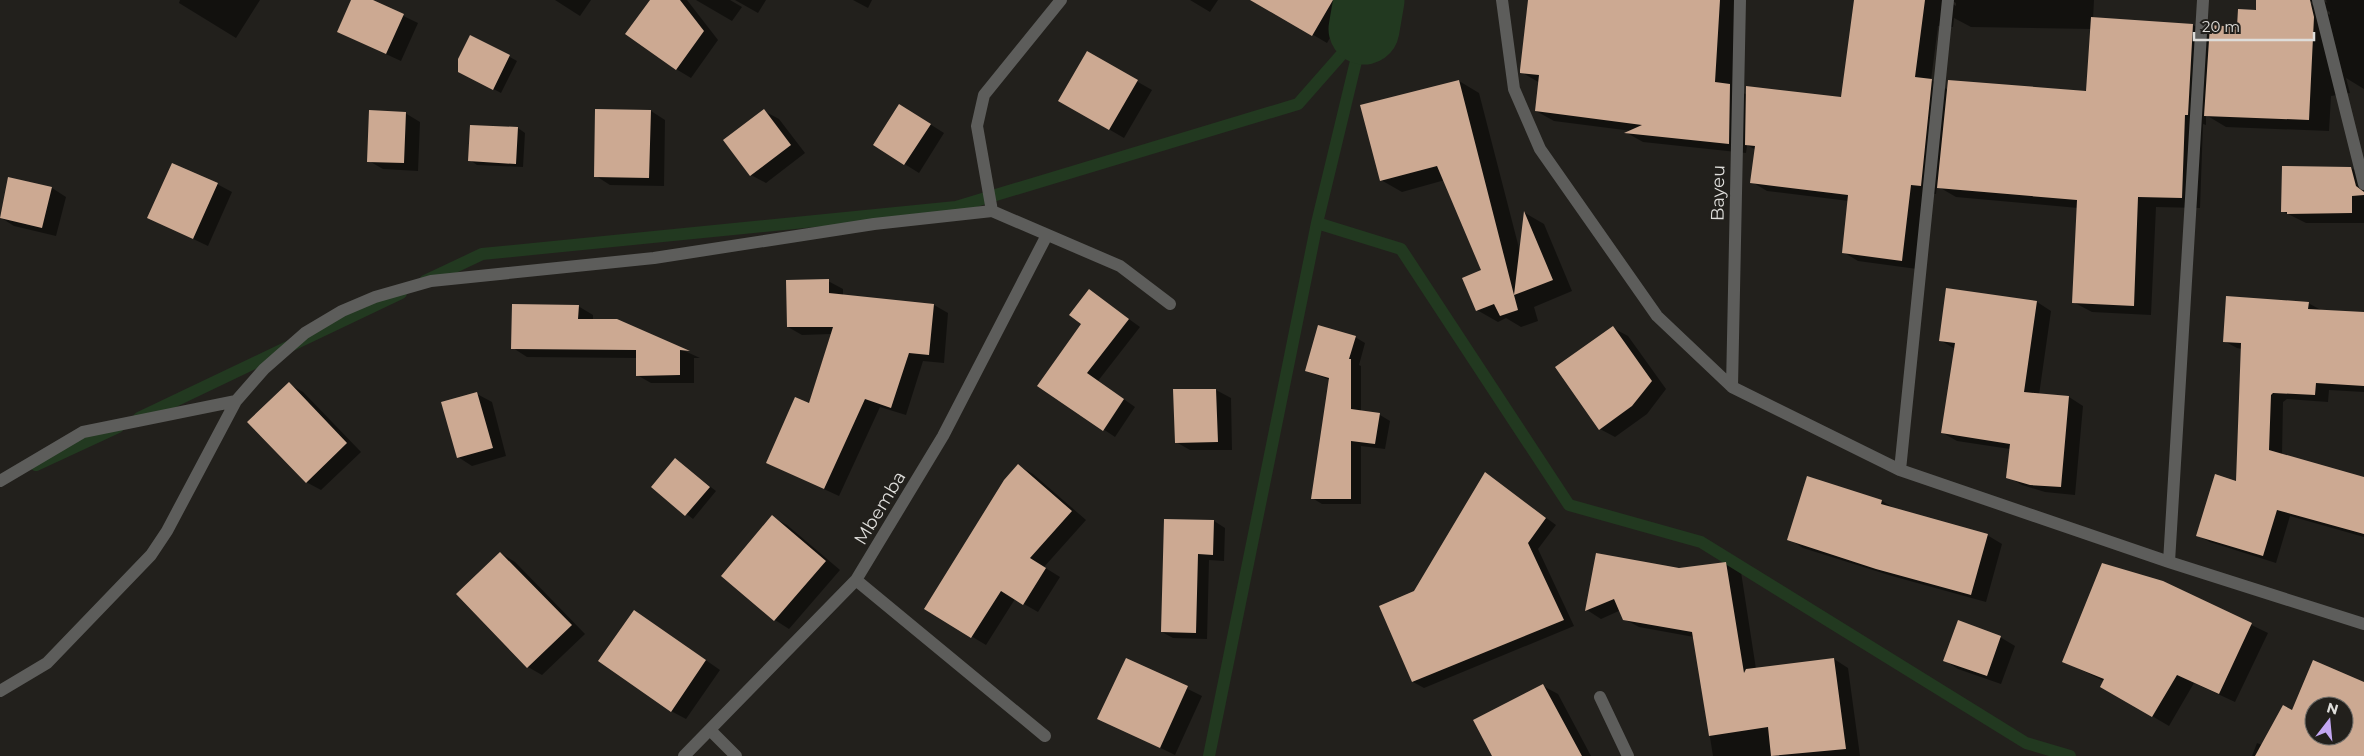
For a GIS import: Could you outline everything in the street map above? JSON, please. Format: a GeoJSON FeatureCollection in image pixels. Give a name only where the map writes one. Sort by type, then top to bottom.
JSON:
{"type":"FeatureCollection","features":[{"type":"Feature","properties":{"kind":"street"},"geometry":{"type":"LineString","coordinates":[[992,211],[977,126],[979,110],[984,95],[1061,0]]}},
{"type":"Feature","properties":{"kind":"street"},"geometry":{"type":"LineString","coordinates":[[1502,0],[1514,89],[1540,149],[1657,316],[1732,387],[1900,470],[2168,562],[2364,624]]}},
{"type":"Feature","properties":{"kind":"street","name":"Bayeu"},"geometry":{"type":"LineString","coordinates":[[1732,387],[1740,0]]}},
{"type":"Feature","properties":{"kind":"street"},"geometry":{"type":"LineString","coordinates":[[1900,470],[1948,0]]}},
{"type":"Feature","properties":{"kind":"street"},"geometry":{"type":"LineString","coordinates":[[2168,562],[2203,0]]}},
{"type":"Feature","properties":{"kind":"street"},"geometry":{"type":"LineString","coordinates":[[2318,0],[2364,184]]}},
{"type":"Feature","properties":{"kind":"street"},"geometry":{"type":"LineString","coordinates":[[0,690],[47,663],[151,555],[166,531],[236,401],[264,369],[305,333],[342,311],[376,297],[431,281],[654,258],[874,224],[992,211],[1120,266],[1170,304]]}},
{"type":"Feature","properties":{"kind":"street","name":"Mbemba"},"geometry":{"type":"LineString","coordinates":[[684,756],[856,580],[943,436],[1048,235]]}},
{"type":"Feature","properties":{"kind":"street"},"geometry":{"type":"LineString","coordinates":[[0,481],[83,432],[236,401]]}},
{"type":"Feature","properties":{"kind":"street"},"geometry":{"type":"LineString","coordinates":[[856,580],[1045,736]]}},
{"type":"Feature","properties":{"kind":"street"},"geometry":{"type":"LineString","coordinates":[[1600,697],[1628,756]]}},
{"type":"Feature","properties":{"kind":"street"},"geometry":{"type":"LineString","coordinates":[[710,730],[736,756]]}},
{"type":"Feature","properties":{"kind":"building"},"geometry":{"type":"Polygon","coordinates":[[[351,0],[373,0],[404,14],[386,54],[337,32],[351,0]]]}},
{"type":"Feature","properties":{"kind":"building"},"geometry":{"type":"Polygon","coordinates":[[[650,0],[680,0],[704,31],[676,70],[625,34],[650,0]]]}},
{"type":"Feature","properties":{"kind":"building"},"geometry":{"type":"Polygon","coordinates":[[[1250,0],[1333,0],[1312,36],[1250,0]]]}},
{"type":"Feature","properties":{"kind":"building"},"geometry":{"type":"Polygon","coordinates":[[[1528,0],[1720,0],[1715,82],[1730,84],[1729,144],[1624,133],[1642,125],[1535,111],[1539,75],[1520,73],[1528,0]]]}},
{"type":"Feature","properties":{"kind":"building"},"geometry":{"type":"Polygon","coordinates":[[[1854,0],[1925,0],[1915,77],[1932,79],[1921,186],[1911,185],[1902,261],[1842,253],[1848,195],[1750,183],[1755,146],[1745,145],[1746,86],[1841,97],[1854,0]]]}},
{"type":"Feature","properties":{"kind":"building"},"geometry":{"type":"Polygon","coordinates":[[[2256,0],[2310,0],[2314,17],[2309,120],[2204,116],[2210,25],[2237,27],[2238,9],[2256,10],[2256,0]]]}},
{"type":"Feature","properties":{"kind":"building"},"geometry":{"type":"Polygon","coordinates":[[[2091,17],[2193,24],[2188,115],[2185,115],[2182,198],[2138,197],[2134,306],[2072,303],[2077,200],[1937,188],[1948,80],[2086,91],[2091,17]]]}},
{"type":"Feature","properties":{"kind":"building"},"geometry":{"type":"Polygon","coordinates":[[[470,35],[510,55],[493,90],[458,72],[458,59],[470,35]]]}},
{"type":"Feature","properties":{"kind":"building"},"geometry":{"type":"Polygon","coordinates":[[[1087,51],[1138,80],[1109,130],[1058,101],[1087,51]]]}},
{"type":"Feature","properties":{"kind":"building"},"geometry":{"type":"Polygon","coordinates":[[[1459,80],[1518,310],[1500,316],[1494,304],[1476,311],[1462,278],[1481,270],[1437,166],[1380,181],[1360,105],[1459,80]]]}},
{"type":"Feature","properties":{"kind":"building"},"geometry":{"type":"Polygon","coordinates":[[[899,104],[931,124],[904,165],[873,145],[899,104]]]}},
{"type":"Feature","properties":{"kind":"building"},"geometry":{"type":"Polygon","coordinates":[[[595,109],[651,110],[649,178],[594,177],[595,109]]]}},
{"type":"Feature","properties":{"kind":"building"},"geometry":{"type":"Polygon","coordinates":[[[764,109],[791,145],[750,176],[723,140],[764,109]]]}},
{"type":"Feature","properties":{"kind":"building"},"geometry":{"type":"Polygon","coordinates":[[[369,110],[406,112],[404,163],[367,162],[369,110]]]}},
{"type":"Feature","properties":{"kind":"building"},"geometry":{"type":"Polygon","coordinates":[[[470,125],[518,127],[516,164],[468,161],[470,125]]]}},
{"type":"Feature","properties":{"kind":"building"},"geometry":{"type":"Polygon","coordinates":[[[172,163],[218,183],[193,239],[147,218],[172,163]]]}},
{"type":"Feature","properties":{"kind":"building"},"geometry":{"type":"Polygon","coordinates":[[[2282,166],[2351,167],[2356,186],[2364,192],[2364,195],[2352,196],[2352,213],[2287,214],[2287,212],[2281,212],[2282,166]]]}},
{"type":"Feature","properties":{"kind":"building"},"geometry":{"type":"Polygon","coordinates":[[[8,177],[52,187],[42,228],[0,218],[8,177]]]}},
{"type":"Feature","properties":{"kind":"building"},"geometry":{"type":"Polygon","coordinates":[[[1524,211],[1553,280],[1514,295],[1524,211]]]}},
{"type":"Feature","properties":{"kind":"building"},"geometry":{"type":"Polygon","coordinates":[[[829,279],[829,293],[934,304],[929,355],[909,353],[891,408],[865,399],[824,489],[766,463],[795,397],[809,403],[833,327],[787,327],[786,280],[829,279]]]}},
{"type":"Feature","properties":{"kind":"building"},"geometry":{"type":"Polygon","coordinates":[[[1946,288],[2037,301],[2024,392],[2069,396],[2061,487],[2030,485],[2006,478],[2010,444],[1941,433],[1955,343],[1939,341],[1946,288]]]}},
{"type":"Feature","properties":{"kind":"building"},"geometry":{"type":"Polygon","coordinates":[[[1089,289],[1129,319],[1087,373],[1124,399],[1103,431],[1037,386],[1081,324],[1069,315],[1089,289]]]}},
{"type":"Feature","properties":{"kind":"building"},"geometry":{"type":"Polygon","coordinates":[[[2226,296],[2309,302],[2308,309],[2364,312],[2364,386],[2316,383],[2315,395],[2273,393],[2271,395],[2269,450],[2364,477],[2364,534],[2277,510],[2263,556],[2196,536],[2215,474],[2236,481],[2241,343],[2223,342],[2226,296]]]}},
{"type":"Feature","properties":{"kind":"building"},"geometry":{"type":"Polygon","coordinates":[[[512,304],[579,305],[578,319],[617,319],[690,351],[680,350],[680,375],[636,376],[636,350],[511,349],[512,304]]]}},
{"type":"Feature","properties":{"kind":"building"},"geometry":{"type":"Polygon","coordinates":[[[1318,325],[1356,336],[1349,359],[1351,359],[1351,409],[1380,413],[1375,444],[1351,441],[1351,499],[1311,499],[1329,378],[1305,371],[1318,325]]]}},
{"type":"Feature","properties":{"kind":"building"},"geometry":{"type":"Polygon","coordinates":[[[1613,326],[1652,381],[1632,406],[1599,430],[1555,367],[1613,326]]]}},
{"type":"Feature","properties":{"kind":"building"},"geometry":{"type":"Polygon","coordinates":[[[289,382],[347,443],[306,483],[247,422],[289,382]]]}},
{"type":"Feature","properties":{"kind":"building"},"geometry":{"type":"Polygon","coordinates":[[[1173,389],[1216,389],[1218,442],[1175,443],[1173,389]]]}},
{"type":"Feature","properties":{"kind":"building"},"geometry":{"type":"Polygon","coordinates":[[[477,392],[493,448],[457,458],[441,402],[477,392]]]}},
{"type":"Feature","properties":{"kind":"building"},"geometry":{"type":"Polygon","coordinates":[[[675,458],[710,487],[685,516],[651,487],[675,458]]]}},
{"type":"Feature","properties":{"kind":"building"},"geometry":{"type":"Polygon","coordinates":[[[1018,464],[1072,511],[1030,558],[1046,568],[1023,605],[1001,591],[971,638],[924,609],[1004,480],[1018,464]]]}},
{"type":"Feature","properties":{"kind":"building"},"geometry":{"type":"Polygon","coordinates":[[[1485,472],[1546,518],[1528,543],[1564,620],[1412,682],[1379,606],[1414,591],[1485,472]]]}},
{"type":"Feature","properties":{"kind":"building"},"geometry":{"type":"Polygon","coordinates":[[[1807,476],[1882,500],[1881,504],[1988,534],[1971,595],[1876,569],[1787,540],[1807,476]]]}},
{"type":"Feature","properties":{"kind":"building"},"geometry":{"type":"Polygon","coordinates":[[[772,515],[826,561],[774,621],[721,576],[772,515]]]}},
{"type":"Feature","properties":{"kind":"building"},"geometry":{"type":"Polygon","coordinates":[[[1164,519],[1214,520],[1213,555],[1198,554],[1196,633],[1161,632],[1164,519]]]}},
{"type":"Feature","properties":{"kind":"building"},"geometry":{"type":"Polygon","coordinates":[[[500,552],[572,625],[527,668],[456,594],[500,552]]]}},
{"type":"Feature","properties":{"kind":"building"},"geometry":{"type":"Polygon","coordinates":[[[1596,553],[1679,568],[1726,562],[1744,673],[1746,669],[1834,658],[1846,749],[1771,756],[1768,727],[1709,736],[1692,632],[1623,620],[1614,599],[1585,611],[1596,553]]]}},
{"type":"Feature","properties":{"kind":"building"},"geometry":{"type":"Polygon","coordinates":[[[2102,563],[2163,581],[2252,623],[2219,694],[2177,675],[2152,717],[2100,687],[2104,679],[2062,662],[2102,563]]]}},
{"type":"Feature","properties":{"kind":"building"},"geometry":{"type":"Polygon","coordinates":[[[634,610],[706,660],[671,712],[598,661],[634,610]]]}},
{"type":"Feature","properties":{"kind":"building"},"geometry":{"type":"Polygon","coordinates":[[[1958,620],[2001,636],[1987,676],[1943,661],[1958,620]]]}},
{"type":"Feature","properties":{"kind":"building"},"geometry":{"type":"Polygon","coordinates":[[[1126,658],[1188,686],[1160,748],[1097,719],[1126,658]]]}},
{"type":"Feature","properties":{"kind":"building"},"geometry":{"type":"Polygon","coordinates":[[[2313,660],[2364,682],[2364,756],[2255,756],[2283,705],[2292,710],[2313,660]]]}},
{"type":"Feature","properties":{"kind":"building"},"geometry":{"type":"Polygon","coordinates":[[[1543,684],[1582,756],[1492,756],[1473,720],[1543,684]]]}},
{"type":"Feature","properties":{"kind":"waterway"},"geometry":{"type":"LineString","coordinates":[[1364,29],[1369,0]]}},
{"type":"Feature","properties":{"kind":"waterway"},"geometry":{"type":"LineString","coordinates":[[425,281],[482,254],[956,207],[1298,104],[1364,29]]}},
{"type":"Feature","properties":{"kind":"waterway"},"geometry":{"type":"LineString","coordinates":[[1209,756],[1317,223],[1363,32]]}},
{"type":"Feature","properties":{"kind":"waterway"},"geometry":{"type":"LineString","coordinates":[[1317,223],[1401,249],[1569,505],[1701,542],[2026,743],[2070,756]]}},
{"type":"Feature","properties":{"kind":"waterway"},"geometry":{"type":"LineString","coordinates":[[139,418],[401,293]]}},
{"type":"Feature","properties":{"kind":"waterway"},"geometry":{"type":"LineString","coordinates":[[36,465],[118,427]]}}]}
